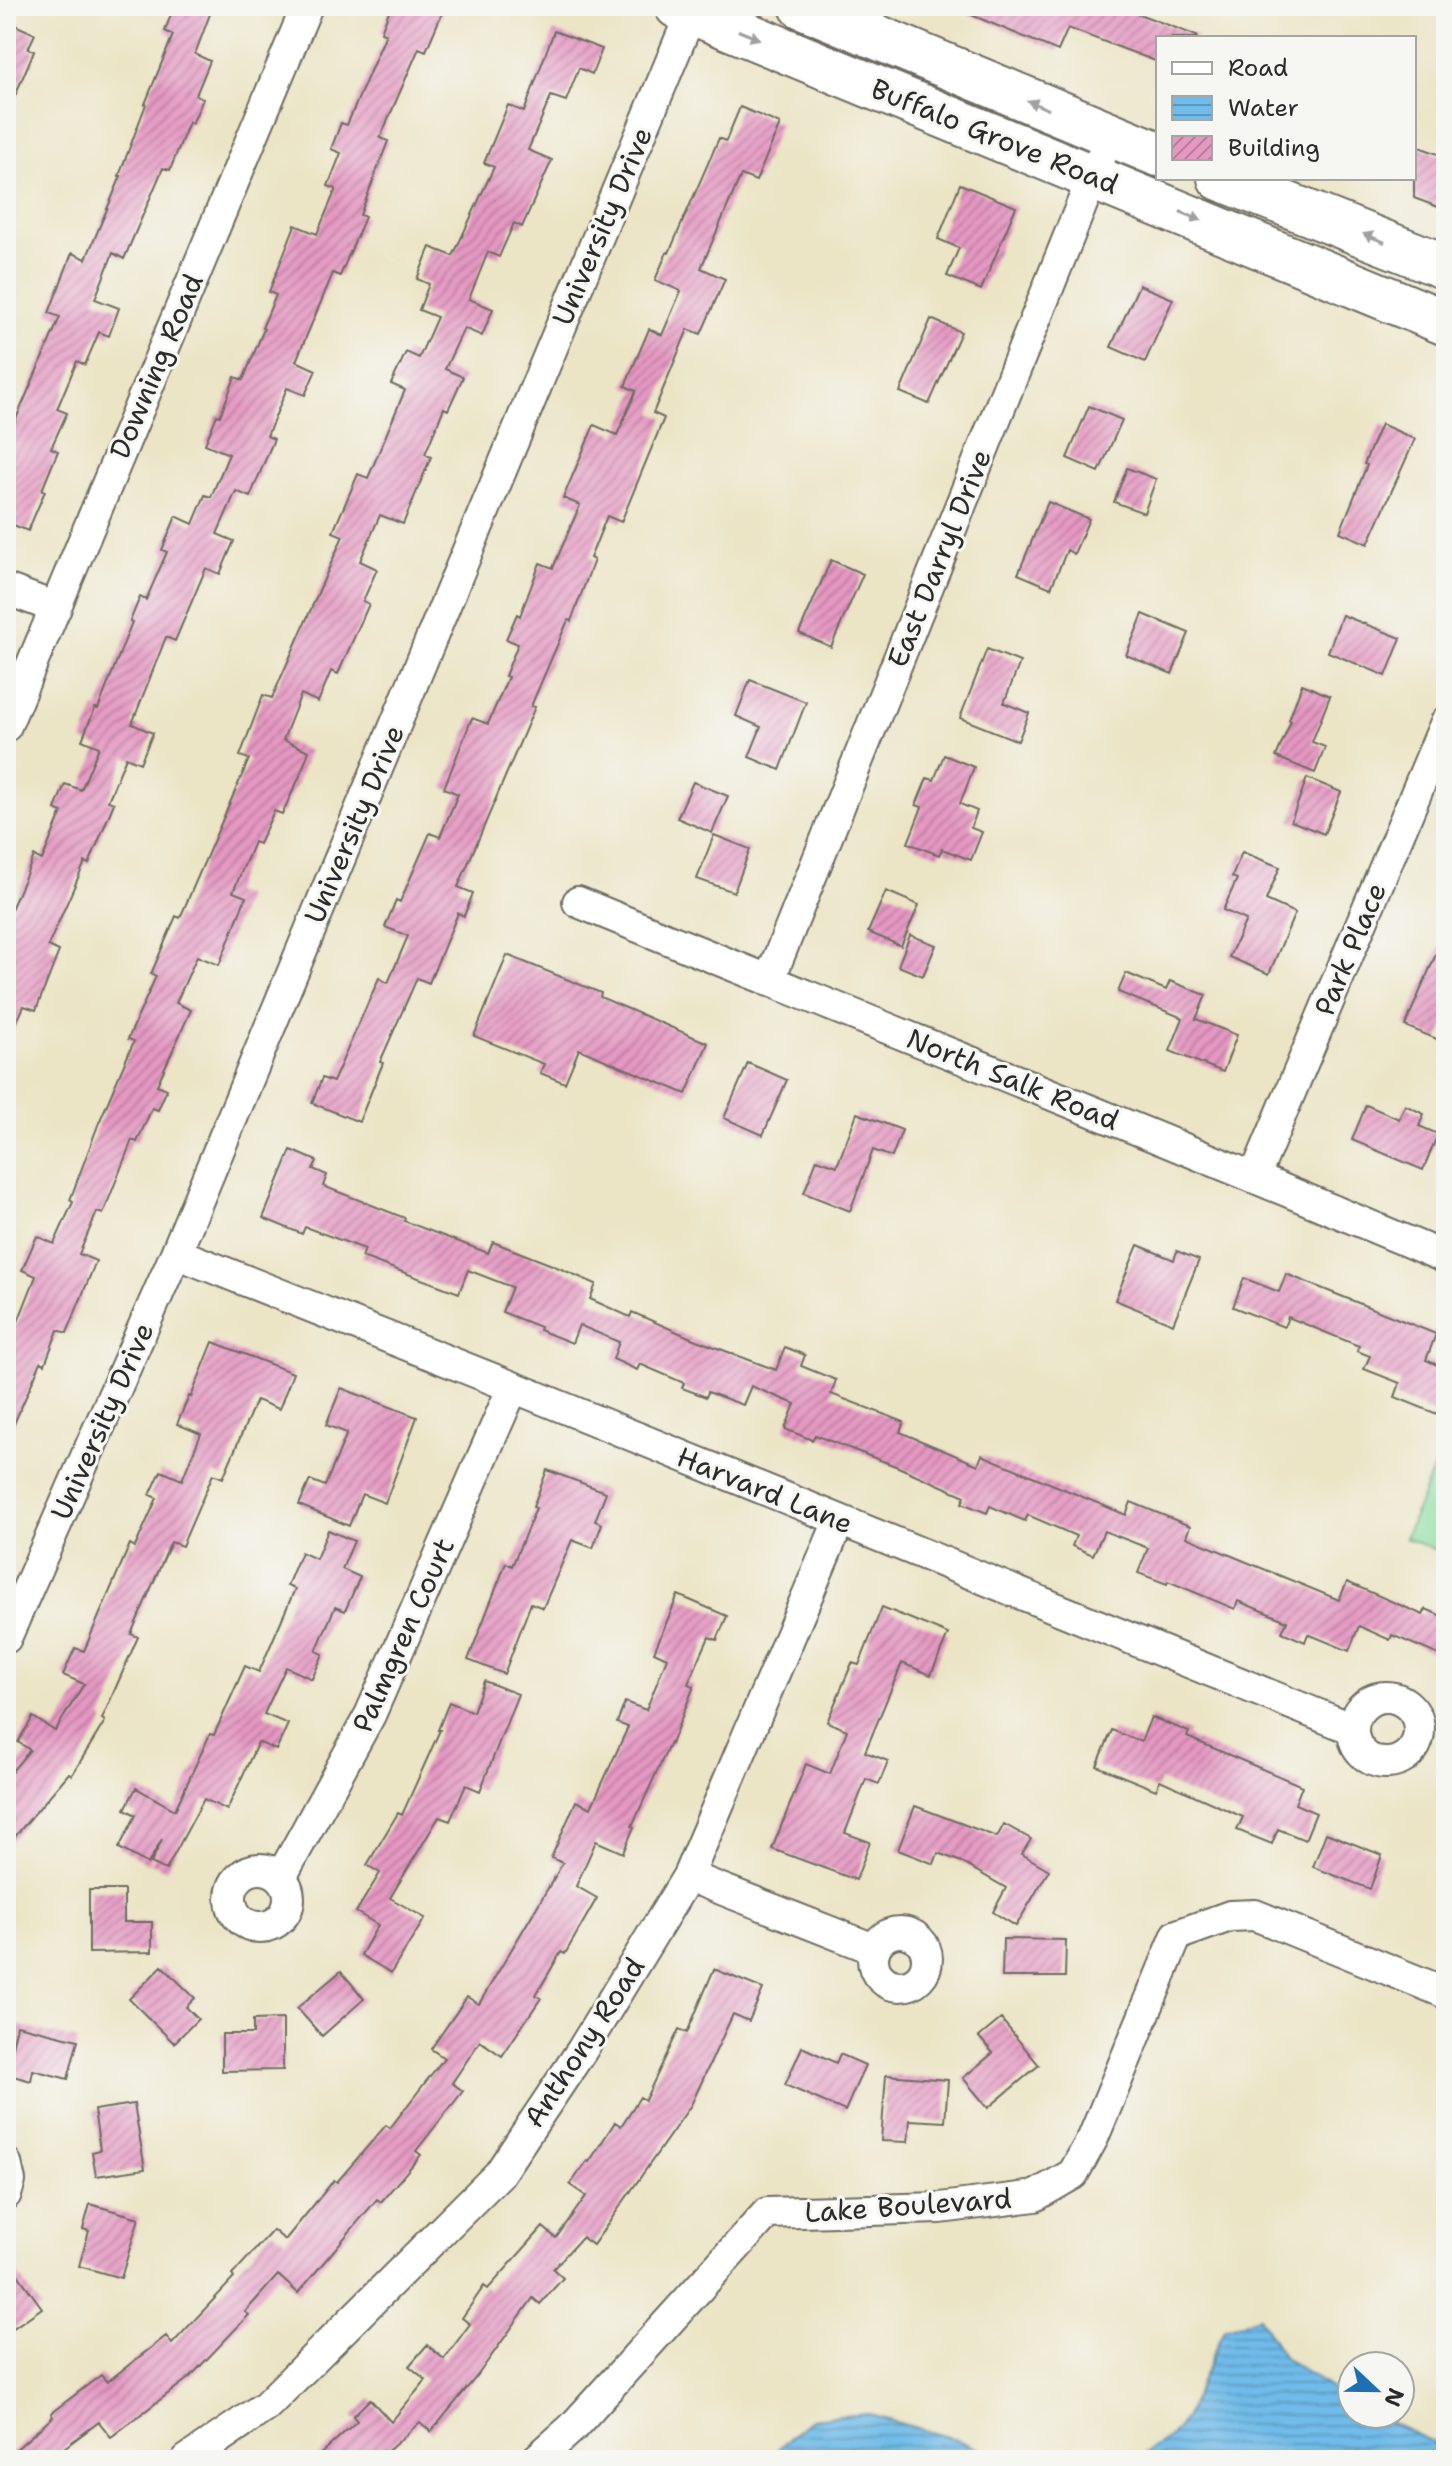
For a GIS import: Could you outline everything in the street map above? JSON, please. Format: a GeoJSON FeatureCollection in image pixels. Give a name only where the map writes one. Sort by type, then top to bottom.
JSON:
{"type":"FeatureCollection","features":[{"type":"Feature","properties":{"kind":"main road","name":"Buffalo Grove Road"},"geometry":{"type":"LineString","coordinates":[[802,6],[1156,153]]}},
{"type":"Feature","properties":{"kind":"main road","name":"Buffalo Grove Road"},"geometry":{"type":"LineString","coordinates":[[687,8],[1446,323]]}},
{"type":"Feature","properties":{"kind":"main road"},"geometry":{"type":"LineString","coordinates":[[1225,180],[1446,267]]}},
{"type":"Feature","properties":{"kind":"street","name":"Downing Road"},"geometry":{"type":"LineString","coordinates":[[6,726],[307,6]]}},
{"type":"Feature","properties":{"kind":"street","name":"University Drive"},"geometry":{"type":"LineString","coordinates":[[6,1638],[176,1253],[687,8]]}},
{"type":"Feature","properties":{"kind":"street","name":"East Darryl Drive"},"geometry":{"type":"LineString","coordinates":[[769,981],[1110,135]]}},
{"type":"Feature","properties":{"kind":"street"},"geometry":{"type":"LineString","coordinates":[[6,589],[56,608]]}},
{"type":"Feature","properties":{"kind":"street","name":"Park Place"},"geometry":{"type":"LineString","coordinates":[[1255,1176],[1446,722]]}},
{"type":"Feature","properties":{"kind":"street","name":"North Salk Road"},"geometry":{"type":"LineString","coordinates":[[578,902],[1255,1176],[1446,1258]]}},
{"type":"Feature","properties":{"kind":"street","name":"Harvard Lane"},"geometry":{"type":"LineString","coordinates":[[176,1253],[1353,1729]]}},
{"type":"Feature","properties":{"kind":"street","name":"Palmgren Court"},"geometry":{"type":"LineString","coordinates":[[281,1877],[370,1715],[513,1387]]}},
{"type":"Feature","properties":{"kind":"street","name":"Anthony Road"},"geometry":{"type":"LineString","coordinates":[[187,2460],[266,2406],[499,2174],[582,2050],[688,1876],[839,1521]]}},
{"type":"Feature","properties":{"kind":"street"},"geometry":{"type":"LineString","coordinates":[[688,1876],[874,1949]]}},
{"type":"Feature","properties":{"kind":"street","name":"Lake Boulevard"},"geometry":{"type":"LineString","coordinates":[[536,2460],[572,2428],[767,2213],[956,2206],[1035,2196],[1073,2174],[1093,2138],[1177,1935],[1230,1916],[1255,1915],[1446,1993]]}},
{"type":"Feature","properties":{"kind":"street"},"geometry":{"type":"LineString","coordinates":[[6,2163],[10,2181],[6,2194]]}},
{"type":"Feature","properties":{"kind":"green space"},"geometry":{"type":"Polygon","coordinates":[[[1446,1438],[1446,1555],[1405,1538],[1446,1438]]]}},
{"type":"Feature","properties":{"kind":"water"},"geometry":{"type":"Polygon","coordinates":[[[1259,2317],[1284,2358],[1336,2392],[1336,2430],[1406,2430],[1446,2448],[1446,2460],[1135,2460],[1171,2436],[1186,2417],[1224,2329],[1259,2317]]]}},
{"type":"Feature","properties":{"kind":"water"},"geometry":{"type":"Polygon","coordinates":[[[867,2414],[955,2439],[1003,2460],[766,2460],[811,2419],[867,2414]]]}},
{"type":"Feature","properties":{"kind":"building"},"geometry":{"type":"Polygon","coordinates":[[[174,6],[213,6],[195,54],[210,61],[196,95],[203,99],[192,124],[189,122],[170,170],[163,168],[124,259],[113,253],[95,299],[119,308],[109,336],[99,332],[85,365],[77,361],[57,409],[67,413],[51,448],[58,451],[28,531],[6,522],[6,442],[60,317],[49,313],[72,253],[86,259],[121,176],[173,35],[165,31],[174,6]]]}},
{"type":"Feature","properties":{"kind":"building"},"geometry":{"type":"Polygon","coordinates":[[[391,6],[445,6],[426,51],[419,48],[380,138],[388,141],[360,215],[365,217],[340,276],[333,273],[296,361],[316,370],[305,395],[287,388],[267,436],[274,439],[250,497],[236,491],[217,534],[234,541],[220,574],[206,568],[175,641],[166,637],[132,724],[153,733],[140,763],[126,757],[108,801],[114,803],[89,864],[85,862],[48,946],[59,951],[36,1010],[24,1006],[6,1047],[6,988],[15,966],[6,962],[6,921],[34,856],[42,860],[62,812],[55,809],[65,784],[81,790],[99,747],[82,740],[95,708],[98,709],[140,597],[146,600],[167,552],[162,550],[176,516],[193,524],[205,495],[211,497],[229,454],[205,444],[235,377],[243,380],[264,329],[276,295],[269,292],[295,225],[317,234],[336,189],[328,186],[341,153],[331,149],[341,123],[347,125],[386,34],[381,32],[391,6]]]}},
{"type":"Feature","properties":{"kind":"building"},"geometry":{"type":"Polygon","coordinates":[[[950,6],[1118,6],[1197,36],[1156,36],[1156,61],[1068,28],[1058,51],[950,6]]]}},
{"type":"Feature","properties":{"kind":"building"},"geometry":{"type":"Polygon","coordinates":[[[6,21],[35,34],[28,49],[34,51],[6,117],[6,21]]]}},
{"type":"Feature","properties":{"kind":"building"},"geometry":{"type":"Polygon","coordinates":[[[554,31],[602,49],[592,74],[579,68],[566,101],[551,96],[528,150],[552,160],[522,227],[514,223],[499,257],[488,252],[469,299],[493,309],[482,336],[464,328],[445,369],[463,377],[448,410],[444,408],[425,454],[431,457],[403,524],[380,515],[360,561],[377,569],[363,601],[369,604],[338,674],[331,671],[318,702],[301,694],[283,740],[309,751],[299,778],[282,814],[274,811],[259,844],[254,842],[233,892],[246,897],[219,965],[197,956],[176,1003],[191,1010],[157,1085],[167,1089],[158,1110],[152,1108],[137,1142],[132,1140],[103,1214],[97,1212],[79,1254],[96,1261],[67,1333],[58,1330],[45,1364],[41,1362],[6,1442],[6,1352],[36,1276],[22,1270],[37,1236],[54,1244],[73,1202],[70,1200],[98,1125],[134,1041],[128,1039],[156,976],[151,974],[176,916],[180,918],[249,759],[240,756],[263,695],[272,698],[343,536],[333,532],[358,474],[368,478],[405,390],[391,384],[406,352],[419,358],[437,317],[419,310],[429,284],[417,279],[430,247],[453,256],[494,167],[484,163],[508,105],[524,112],[554,31]]]}},
{"type":"Feature","properties":{"kind":"building"},"geometry":{"type":"Polygon","coordinates":[[[740,107],[780,124],[756,181],[741,175],[701,268],[725,279],[701,334],[688,329],[653,413],[664,418],[621,522],[607,516],[590,558],[594,560],[571,621],[568,620],[531,706],[535,707],[458,887],[473,893],[464,916],[458,913],[429,983],[417,978],[380,1062],[383,1063],[359,1122],[312,1103],[322,1078],[333,1082],[379,978],[388,983],[408,936],[385,927],[396,900],[400,902],[430,833],[440,837],[458,794],[444,788],[472,718],[488,724],[518,644],[506,639],[517,614],[520,616],[540,563],[553,568],[580,505],[563,498],[594,425],[617,435],[636,391],[625,386],[649,329],[662,335],[681,291],[655,280],[719,138],[726,141],[740,107]]]}},
{"type":"Feature","properties":{"kind":"building"},"geometry":{"type":"Polygon","coordinates":[[[1416,146],[1446,157],[1446,210],[1414,198],[1416,146]]]}},
{"type":"Feature","properties":{"kind":"building"},"geometry":{"type":"Polygon","coordinates":[[[960,184],[1016,207],[981,290],[947,276],[959,248],[938,239],[960,184]]]}},
{"type":"Feature","properties":{"kind":"building"},"geometry":{"type":"Polygon","coordinates":[[[1139,285],[1173,299],[1145,362],[1111,347],[1139,285]]]}},
{"type":"Feature","properties":{"kind":"building"},"geometry":{"type":"Polygon","coordinates":[[[931,319],[961,332],[929,404],[900,392],[931,319]]]}},
{"type":"Feature","properties":{"kind":"building"},"geometry":{"type":"Polygon","coordinates":[[[1089,406],[1122,420],[1099,472],[1067,458],[1089,406]]]}},
{"type":"Feature","properties":{"kind":"building"},"geometry":{"type":"Polygon","coordinates":[[[1381,424],[1415,439],[1368,544],[1340,532],[1381,424]]]}},
{"type":"Feature","properties":{"kind":"building"},"geometry":{"type":"Polygon","coordinates":[[[1127,468],[1156,479],[1144,513],[1114,502],[1127,468]]]}},
{"type":"Feature","properties":{"kind":"building"},"geometry":{"type":"Polygon","coordinates":[[[1048,502],[1089,519],[1074,554],[1067,550],[1051,588],[1018,574],[1048,502]]]}},
{"type":"Feature","properties":{"kind":"building"},"geometry":{"type":"Polygon","coordinates":[[[831,560],[863,574],[831,647],[799,633],[831,560]]]}},
{"type":"Feature","properties":{"kind":"building"},"geometry":{"type":"Polygon","coordinates":[[[1143,614],[1189,633],[1172,674],[1126,655],[1143,614]]]}},
{"type":"Feature","properties":{"kind":"building"},"geometry":{"type":"Polygon","coordinates":[[[1342,615],[1401,638],[1386,676],[1328,652],[1342,615]]]}},
{"type":"Feature","properties":{"kind":"building"},"geometry":{"type":"Polygon","coordinates":[[[987,649],[1020,662],[1004,703],[1029,713],[1018,741],[960,718],[987,649]]]}},
{"type":"Feature","properties":{"kind":"building"},"geometry":{"type":"Polygon","coordinates":[[[750,680],[806,702],[780,770],[749,757],[761,727],[736,716],[750,680]]]}},
{"type":"Feature","properties":{"kind":"building"},"geometry":{"type":"Polygon","coordinates":[[[1302,684],[1330,696],[1312,742],[1325,747],[1315,773],[1276,757],[1302,684]]]}},
{"type":"Feature","properties":{"kind":"building"},"geometry":{"type":"Polygon","coordinates":[[[944,755],[974,767],[960,804],[977,811],[971,828],[982,832],[971,860],[942,849],[939,855],[908,843],[922,807],[916,805],[927,778],[934,780],[944,755]]]}},
{"type":"Feature","properties":{"kind":"building"},"geometry":{"type":"Polygon","coordinates":[[[1307,778],[1341,792],[1324,834],[1291,821],[1307,778]]]}},
{"type":"Feature","properties":{"kind":"building"},"geometry":{"type":"Polygon","coordinates":[[[693,782],[728,796],[712,833],[677,818],[693,782]]]}},
{"type":"Feature","properties":{"kind":"building"},"geometry":{"type":"Polygon","coordinates":[[[714,835],[750,849],[734,892],[697,879],[714,835]]]}},
{"type":"Feature","properties":{"kind":"building"},"geometry":{"type":"Polygon","coordinates":[[[1242,852],[1280,867],[1266,900],[1295,913],[1269,974],[1229,957],[1246,920],[1223,910],[1237,879],[1232,877],[1242,852]]]}},
{"type":"Feature","properties":{"kind":"building"},"geometry":{"type":"Polygon","coordinates":[[[886,891],[919,905],[901,946],[868,932],[886,891]]]}},
{"type":"Feature","properties":{"kind":"building"},"geometry":{"type":"Polygon","coordinates":[[[1446,931],[1446,1023],[1439,1040],[1405,1026],[1446,931]]]}},
{"type":"Feature","properties":{"kind":"building"},"geometry":{"type":"Polygon","coordinates":[[[910,935],[936,945],[923,976],[898,966],[910,935]]]}},
{"type":"Feature","properties":{"kind":"building"},"geometry":{"type":"Polygon","coordinates":[[[507,955],[601,993],[600,997],[708,1043],[686,1094],[579,1049],[565,1083],[540,1073],[544,1064],[474,1036],[507,955]]]}},
{"type":"Feature","properties":{"kind":"building"},"geometry":{"type":"Polygon","coordinates":[[[1126,973],[1166,990],[1170,981],[1206,995],[1196,1019],[1237,1035],[1223,1072],[1170,1051],[1183,1018],[1118,992],[1126,973]]]}},
{"type":"Feature","properties":{"kind":"building"},"geometry":{"type":"Polygon","coordinates":[[[748,1063],[787,1080],[763,1135],[724,1118],[748,1063]]]}},
{"type":"Feature","properties":{"kind":"building"},"geometry":{"type":"Polygon","coordinates":[[[1366,1105],[1399,1119],[1405,1105],[1424,1114],[1419,1126],[1438,1134],[1423,1170],[1352,1140],[1366,1105]]]}},
{"type":"Feature","properties":{"kind":"building"},"geometry":{"type":"Polygon","coordinates":[[[857,1113],[902,1130],[892,1157],[873,1150],[850,1211],[804,1193],[817,1159],[837,1166],[857,1113]]]}},
{"type":"Feature","properties":{"kind":"building"},"geometry":{"type":"Polygon","coordinates":[[[291,1150],[317,1161],[313,1169],[327,1175],[323,1186],[488,1253],[493,1242],[552,1265],[596,1284],[590,1299],[630,1317],[632,1312],[776,1370],[785,1347],[805,1355],[801,1366],[836,1380],[831,1394],[904,1422],[900,1432],[978,1465],[982,1455],[1126,1515],[1131,1502],[1190,1526],[1186,1537],[1339,1600],[1347,1582],[1423,1615],[1426,1609],[1446,1618],[1446,1658],[1392,1635],[1390,1640],[1359,1626],[1349,1651],[1308,1634],[1305,1642],[1282,1632],[1287,1621],[1238,1601],[1235,1609],[1168,1581],[1167,1584],[1138,1573],[1148,1548],[1104,1531],[1093,1555],[1072,1546],[1076,1536],[1028,1515],[1025,1521],[990,1506],[987,1513],[962,1503],[965,1496],[898,1467],[815,1435],[812,1440],[785,1429],[795,1404],[751,1386],[743,1405],[708,1392],[706,1397],[682,1388],[684,1383],[640,1364],[637,1370],[613,1359],[619,1342],[579,1325],[572,1343],[539,1330],[540,1327],[502,1312],[512,1287],[468,1270],[459,1293],[362,1257],[365,1249],[305,1227],[302,1234],[263,1218],[291,1150]]]}},
{"type":"Feature","properties":{"kind":"building"},"geometry":{"type":"Polygon","coordinates":[[[1138,1245],[1174,1260],[1177,1251],[1199,1260],[1173,1324],[1115,1300],[1138,1245]]]}},
{"type":"Feature","properties":{"kind":"building"},"geometry":{"type":"Polygon","coordinates":[[[1286,1274],[1436,1334],[1426,1360],[1446,1369],[1446,1391],[1437,1414],[1395,1397],[1400,1383],[1364,1369],[1370,1356],[1357,1351],[1359,1346],[1288,1317],[1284,1327],[1233,1307],[1244,1278],[1279,1292],[1286,1274]]]}},
{"type":"Feature","properties":{"kind":"building"},"geometry":{"type":"Polygon","coordinates":[[[213,1342],[293,1373],[279,1409],[256,1400],[223,1478],[213,1474],[182,1546],[171,1542],[131,1634],[138,1637],[102,1719],[105,1721],[72,1775],[69,1773],[6,1847],[6,1778],[30,1750],[18,1742],[33,1717],[55,1731],[84,1684],[63,1675],[75,1648],[84,1651],[130,1544],[135,1547],[157,1498],[150,1495],[161,1471],[182,1480],[201,1434],[177,1424],[213,1342]]]}},
{"type":"Feature","properties":{"kind":"building"},"geometry":{"type":"Polygon","coordinates":[[[341,1388],[417,1417],[385,1503],[362,1494],[349,1526],[299,1505],[310,1480],[325,1486],[347,1433],[326,1425],[341,1388]]]}},
{"type":"Feature","properties":{"kind":"building"},"geometry":{"type":"Polygon","coordinates":[[[547,1470],[606,1492],[595,1521],[602,1524],[593,1548],[572,1540],[543,1608],[531,1603],[504,1674],[468,1660],[506,1563],[512,1566],[536,1508],[533,1507],[547,1470]]]}},
{"type":"Feature","properties":{"kind":"building"},"geometry":{"type":"Polygon","coordinates":[[[328,1530],[354,1541],[342,1569],[360,1577],[345,1611],[335,1607],[316,1651],[323,1654],[312,1679],[286,1667],[264,1714],[288,1724],[276,1750],[258,1742],[227,1810],[204,1799],[166,1870],[151,1863],[162,1839],[148,1864],[119,1848],[136,1815],[125,1809],[136,1788],[175,1810],[245,1666],[259,1672],[295,1589],[287,1586],[301,1552],[316,1559],[328,1530]]]}},
{"type":"Feature","properties":{"kind":"building"},"geometry":{"type":"Polygon","coordinates":[[[678,1595],[727,1616],[717,1640],[709,1637],[688,1684],[694,1686],[623,1853],[596,1841],[576,1886],[597,1898],[565,1954],[561,1952],[536,1995],[541,1998],[502,2056],[480,2041],[452,2083],[463,2091],[416,2151],[421,2155],[381,2202],[377,2199],[298,2293],[278,2275],[245,2312],[249,2315],[190,2377],[111,2437],[99,2422],[48,2460],[6,2460],[53,2417],[51,2413],[101,2375],[107,2382],[166,2336],[172,2344],[234,2278],[232,2275],[273,2230],[285,2240],[334,2180],[337,2182],[386,2125],[390,2128],[444,2058],[431,2049],[467,1997],[479,2004],[563,1863],[551,1858],[576,1801],[591,1808],[628,1727],[617,1723],[625,1702],[646,1710],[667,1658],[654,1652],[678,1595]]]}},
{"type":"Feature","properties":{"kind":"building"},"geometry":{"type":"Polygon","coordinates":[[[882,1607],[948,1634],[931,1675],[902,1663],[865,1752],[888,1761],[879,1784],[866,1779],[845,1833],[870,1842],[856,1880],[772,1849],[806,1764],[830,1774],[847,1730],[827,1722],[852,1663],[859,1665],[882,1607]]]}},
{"type":"Feature","properties":{"kind":"building"},"geometry":{"type":"Polygon","coordinates":[[[484,1681],[518,1694],[480,1791],[466,1785],[450,1821],[439,1817],[390,1898],[425,1918],[391,1973],[361,1955],[378,1925],[356,1912],[380,1873],[367,1865],[398,1813],[402,1815],[440,1730],[449,1702],[473,1712],[484,1681]]]}},
{"type":"Feature","properties":{"kind":"building"},"geometry":{"type":"Polygon","coordinates":[[[1151,1717],[1189,1732],[1187,1737],[1302,1786],[1295,1804],[1316,1813],[1305,1840],[1278,1829],[1272,1844],[1237,1830],[1243,1817],[1160,1780],[1156,1790],[1097,1766],[1112,1730],[1141,1742],[1151,1717]]]}},
{"type":"Feature","properties":{"kind":"building"},"geometry":{"type":"Polygon","coordinates":[[[915,1806],[997,1837],[1004,1824],[1031,1839],[1022,1854],[1049,1870],[1016,1926],[993,1912],[1006,1888],[959,1861],[938,1853],[934,1864],[898,1850],[915,1806]]]}},
{"type":"Feature","properties":{"kind":"building"},"geometry":{"type":"Polygon","coordinates":[[[1326,1833],[1382,1855],[1370,1889],[1313,1867],[1326,1833]]]}},
{"type":"Feature","properties":{"kind":"building"},"geometry":{"type":"Polygon","coordinates":[[[89,1890],[124,1890],[124,1922],[152,1922],[152,1952],[89,1953],[89,1890]]]}},
{"type":"Feature","properties":{"kind":"building"},"geometry":{"type":"Polygon","coordinates":[[[1003,1939],[1066,1940],[1065,1977],[1002,1977],[1003,1939]]]}},
{"type":"Feature","properties":{"kind":"building"},"geometry":{"type":"Polygon","coordinates":[[[162,1966],[195,1998],[186,2007],[198,2019],[174,2043],[129,1999],[162,1966]]]}},
{"type":"Feature","properties":{"kind":"building"},"geometry":{"type":"Polygon","coordinates":[[[714,1969],[763,1989],[749,2021],[733,2014],[691,2105],[593,2245],[582,2237],[553,2269],[563,2278],[540,2304],[533,2298],[477,2376],[431,2432],[420,2422],[378,2460],[314,2460],[357,2421],[353,2416],[370,2399],[391,2422],[426,2380],[409,2366],[427,2345],[444,2359],[470,2324],[462,2318],[484,2286],[488,2289],[543,2227],[556,2238],[586,2196],[570,2185],[615,2122],[621,2126],[640,2097],[645,2100],[679,2029],[687,2033],[714,1969]]]}},
{"type":"Feature","properties":{"kind":"building"},"geometry":{"type":"Polygon","coordinates":[[[341,1971],[364,1999],[322,2036],[297,2008],[341,1971]]]}},
{"type":"Feature","properties":{"kind":"building"},"geometry":{"type":"Polygon","coordinates":[[[283,2019],[283,2070],[222,2071],[222,2034],[253,2034],[253,2020],[283,2019]]]}},
{"type":"Feature","properties":{"kind":"building"},"geometry":{"type":"Polygon","coordinates":[[[1001,2019],[1039,2065],[988,2108],[963,2078],[993,2053],[979,2037],[1001,2019]]]}},
{"type":"Feature","properties":{"kind":"building"},"geometry":{"type":"Polygon","coordinates":[[[17,2025],[78,2040],[68,2079],[33,2070],[31,2081],[6,2074],[17,2025]]]}},
{"type":"Feature","properties":{"kind":"building"},"geometry":{"type":"Polygon","coordinates":[[[802,2047],[836,2063],[840,2054],[865,2065],[845,2111],[785,2085],[802,2047]]]}},
{"type":"Feature","properties":{"kind":"building"},"geometry":{"type":"Polygon","coordinates":[[[886,2075],[948,2080],[945,2122],[910,2120],[908,2142],[881,2141],[886,2075]]]}},
{"type":"Feature","properties":{"kind":"building"},"geometry":{"type":"Polygon","coordinates":[[[134,2104],[145,2169],[96,2176],[92,2152],[100,2150],[94,2110],[134,2104]]]}},
{"type":"Feature","properties":{"kind":"building"},"geometry":{"type":"Polygon","coordinates":[[[90,2204],[139,2218],[121,2278],[79,2266],[89,2231],[83,2229],[90,2204]]]}},
{"type":"Feature","properties":{"kind":"building"},"geometry":{"type":"Polygon","coordinates":[[[6,2258],[42,2308],[6,2333],[6,2258]]]}}]}
